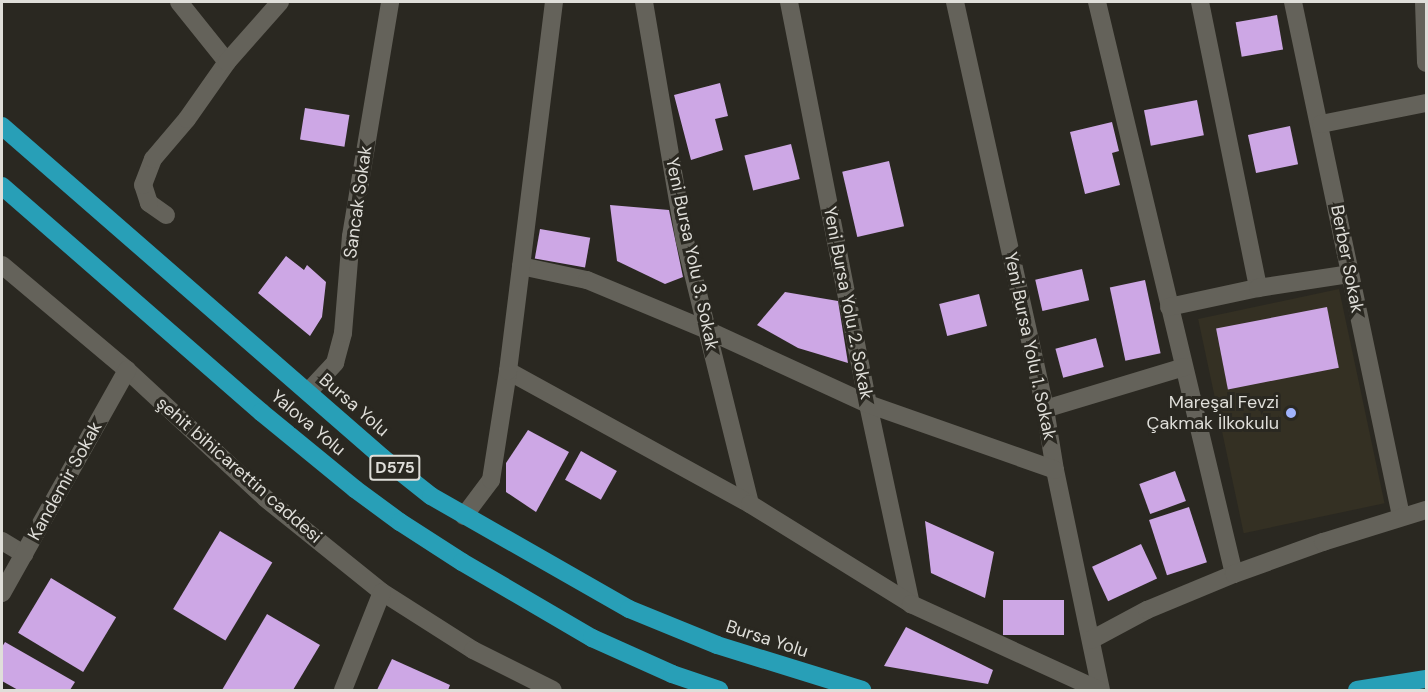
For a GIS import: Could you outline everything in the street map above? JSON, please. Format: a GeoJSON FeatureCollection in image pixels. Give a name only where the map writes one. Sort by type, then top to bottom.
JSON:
{"type":"FeatureCollection","features":[{"type":"Feature","properties":{"kind":"highway","name":"Bursa Yolu"},"geometry":{"type":"LineString","coordinates":[[2,126],[431,496],[629,609],[717,645],[862,690]]}},
{"type":"Feature","properties":{"kind":"highway","name":"Yalova Yolu"},"geometry":{"type":"LineString","coordinates":[[2,186],[261,412],[355,489],[400,522],[462,562],[592,638],[672,674],[719,690]]}},
{"type":"Feature","properties":{"kind":"highway"},"geometry":{"type":"LineString","coordinates":[[1357,690],[1426,679]]}},
{"type":"Feature","properties":{"kind":"street"},"geometry":{"type":"LineString","coordinates":[[179,2],[227,62]]}},
{"type":"Feature","properties":{"kind":"street"},"geometry":{"type":"LineString","coordinates":[[166,215],[149,203],[143,185],[153,159],[187,119],[227,62],[280,2]]}},
{"type":"Feature","properties":{"kind":"street","name":"Sancak Sokak"},"geometry":{"type":"LineString","coordinates":[[308,392],[335,363],[343,333],[351,236],[390,2]]}},
{"type":"Feature","properties":{"kind":"street"},"geometry":{"type":"LineString","coordinates":[[464,516],[491,480],[508,371],[554,2]]}},
{"type":"Feature","properties":{"kind":"street","name":"Yeni Bursa Yolu 3. Sokak"},"geometry":{"type":"LineString","coordinates":[[645,2],[685,241],[750,504]]}},
{"type":"Feature","properties":{"kind":"street","name":"Yeni Bursa Yolu 2. Sokak"},"geometry":{"type":"LineString","coordinates":[[789,2],[868,404],[911,604]]}},
{"type":"Feature","properties":{"kind":"street","name":"Yeni Bursa Yolu 1. Sokak"},"geometry":{"type":"LineString","coordinates":[[955,2],[1046,409],[1055,470],[1100,690]]}},
{"type":"Feature","properties":{"kind":"street"},"geometry":{"type":"LineString","coordinates":[[1097,2],[1234,574]]}},
{"type":"Feature","properties":{"kind":"street"},"geometry":{"type":"LineString","coordinates":[[1200,2],[1258,288]]}},
{"type":"Feature","properties":{"kind":"street","name":"Berber Sokak"},"geometry":{"type":"LineString","coordinates":[[1293,2],[1321,124],[1349,273],[1401,516]]}},
{"type":"Feature","properties":{"kind":"street"},"geometry":{"type":"LineString","coordinates":[[1425,2],[1426,63]]}},
{"type":"Feature","properties":{"kind":"street"},"geometry":{"type":"LineString","coordinates":[[1321,124],[1426,103]]}},
{"type":"Feature","properties":{"kind":"street","name":"şehit bihicarettin caddesi"},"geometry":{"type":"LineString","coordinates":[[2,265],[127,370],[265,498],[382,592],[473,650],[553,690]]}},
{"type":"Feature","properties":{"kind":"street"},"geometry":{"type":"LineString","coordinates":[[521,266],[587,280],[707,330],[868,404],[1055,470]]}},
{"type":"Feature","properties":{"kind":"street"},"geometry":{"type":"LineString","coordinates":[[1169,307],[1258,288],[1349,273]]}},
{"type":"Feature","properties":{"kind":"street"},"geometry":{"type":"LineString","coordinates":[[1046,409],[1184,367]]}},
{"type":"Feature","properties":{"kind":"street","name":"Kandemir Sokak"},"geometry":{"type":"LineString","coordinates":[[2,592],[127,370]]}},
{"type":"Feature","properties":{"kind":"street"},"geometry":{"type":"LineString","coordinates":[[508,371],[750,504],[911,604],[1100,690]]}},
{"type":"Feature","properties":{"kind":"street"},"geometry":{"type":"LineString","coordinates":[[1091,640],[1146,610],[1234,574],[1401,516],[1426,510]]}},
{"type":"Feature","properties":{"kind":"street"},"geometry":{"type":"LineString","coordinates":[[2,541],[24,554]]}},
{"type":"Feature","properties":{"kind":"street"},"geometry":{"type":"LineString","coordinates":[[343,690],[382,592]]}},
{"type":"Feature","properties":{"kind":"shaded area","name":"Mareşal Fevzi Çakmak İlkokulu"},"geometry":{"type":"Polygon","coordinates":[[[1339,289],[1385,503],[1244,533],[1198,319],[1339,289]]]}},
{"type":"Feature","properties":{"kind":"building"},"geometry":{"type":"Polygon","coordinates":[[[1277,15],[1283,49],[1242,57],[1236,22],[1277,15]]]}},
{"type":"Feature","properties":{"kind":"building"},"geometry":{"type":"Polygon","coordinates":[[[720,83],[728,116],[715,119],[723,150],[691,160],[674,95],[720,83]]]}},
{"type":"Feature","properties":{"kind":"building"},"geometry":{"type":"Polygon","coordinates":[[[1197,100],[1204,135],[1151,146],[1144,110],[1197,100]]]}},
{"type":"Feature","properties":{"kind":"building"},"geometry":{"type":"Polygon","coordinates":[[[305,108],[349,115],[344,147],[300,140],[305,108]]]}},
{"type":"Feature","properties":{"kind":"building"},"geometry":{"type":"Polygon","coordinates":[[[1112,122],[1119,151],[1112,153],[1120,185],[1085,194],[1070,132],[1112,122]]]}},
{"type":"Feature","properties":{"kind":"building"},"geometry":{"type":"Polygon","coordinates":[[[1290,126],[1298,164],[1256,173],[1248,135],[1290,126]]]}},
{"type":"Feature","properties":{"kind":"building"},"geometry":{"type":"Polygon","coordinates":[[[791,144],[800,179],[753,191],[744,156],[791,144]]]}},
{"type":"Feature","properties":{"kind":"building"},"geometry":{"type":"Polygon","coordinates":[[[889,161],[904,226],[857,237],[842,172],[889,161]]]}},
{"type":"Feature","properties":{"kind":"building"},"geometry":{"type":"Polygon","coordinates":[[[610,205],[669,210],[683,277],[665,284],[617,261],[610,205]]]}},
{"type":"Feature","properties":{"kind":"building"},"geometry":{"type":"Polygon","coordinates":[[[540,229],[590,238],[585,267],[535,259],[540,229]]]}},
{"type":"Feature","properties":{"kind":"building"},"geometry":{"type":"Polygon","coordinates":[[[286,256],[304,270],[307,265],[326,282],[322,317],[310,336],[258,293],[286,256]]]}},
{"type":"Feature","properties":{"kind":"building"},"geometry":{"type":"Polygon","coordinates":[[[1082,269],[1089,300],[1042,311],[1035,280],[1082,269]]]}},
{"type":"Feature","properties":{"kind":"building"},"geometry":{"type":"Polygon","coordinates":[[[1145,280],[1161,353],[1125,361],[1110,287],[1145,280]]]}},
{"type":"Feature","properties":{"kind":"building"},"geometry":{"type":"Polygon","coordinates":[[[785,292],[838,301],[848,363],[798,348],[757,325],[785,292]]]}},
{"type":"Feature","properties":{"kind":"building"},"geometry":{"type":"Polygon","coordinates":[[[979,294],[987,326],[947,336],[939,304],[979,294]]]}},
{"type":"Feature","properties":{"kind":"building"},"geometry":{"type":"Polygon","coordinates":[[[1327,307],[1339,368],[1228,389],[1216,329],[1327,307]]]}},
{"type":"Feature","properties":{"kind":"building"},"geometry":{"type":"Polygon","coordinates":[[[1096,338],[1104,367],[1063,378],[1055,349],[1096,338]]]}},
{"type":"Feature","properties":{"kind":"building"},"geometry":{"type":"Polygon","coordinates":[[[528,430],[569,452],[536,512],[506,492],[506,463],[528,430]]]}},
{"type":"Feature","properties":{"kind":"building"},"geometry":{"type":"Polygon","coordinates":[[[581,451],[617,471],[601,500],[565,480],[581,451]]]}},
{"type":"Feature","properties":{"kind":"building"},"geometry":{"type":"Polygon","coordinates":[[[1175,471],[1186,501],[1150,514],[1139,484],[1175,471]]]}},
{"type":"Feature","properties":{"kind":"building"},"geometry":{"type":"Polygon","coordinates":[[[1189,507],[1207,562],[1167,575],[1149,520],[1189,507]]]}},
{"type":"Feature","properties":{"kind":"building"},"geometry":{"type":"Polygon","coordinates":[[[925,521],[994,552],[985,598],[931,573],[925,521]]]}},
{"type":"Feature","properties":{"kind":"building"},"geometry":{"type":"Polygon","coordinates":[[[220,531],[272,562],[225,640],[173,609],[220,531]]]}},
{"type":"Feature","properties":{"kind":"building"},"geometry":{"type":"Polygon","coordinates":[[[1141,544],[1157,578],[1108,601],[1092,567],[1141,544]]]}},
{"type":"Feature","properties":{"kind":"building"},"geometry":{"type":"Polygon","coordinates":[[[51,578],[116,617],[83,672],[18,633],[51,578]]]}},
{"type":"Feature","properties":{"kind":"building"},"geometry":{"type":"Polygon","coordinates":[[[1003,600],[1064,600],[1064,635],[1003,635],[1003,600]]]}},
{"type":"Feature","properties":{"kind":"building"},"geometry":{"type":"Polygon","coordinates":[[[267,614],[320,645],[293,690],[222,690],[267,614]]]}},
{"type":"Feature","properties":{"kind":"building"},"geometry":{"type":"Polygon","coordinates":[[[906,627],[993,670],[988,684],[884,666],[906,627]]]}},
{"type":"Feature","properties":{"kind":"building"},"geometry":{"type":"Polygon","coordinates":[[[5,642],[75,682],[70,690],[18,690],[2,681],[2,647],[5,642]]]}},
{"type":"Feature","properties":{"kind":"building"},"geometry":{"type":"Polygon","coordinates":[[[392,659],[450,685],[448,690],[377,690],[392,659]]]}},
{"type":"Feature","properties":{"kind":"place","name":"Mareşal Fevzi Çakmak İlkokulu"},"geometry":{"type":"Point","coordinates":[1291,413]}}]}
